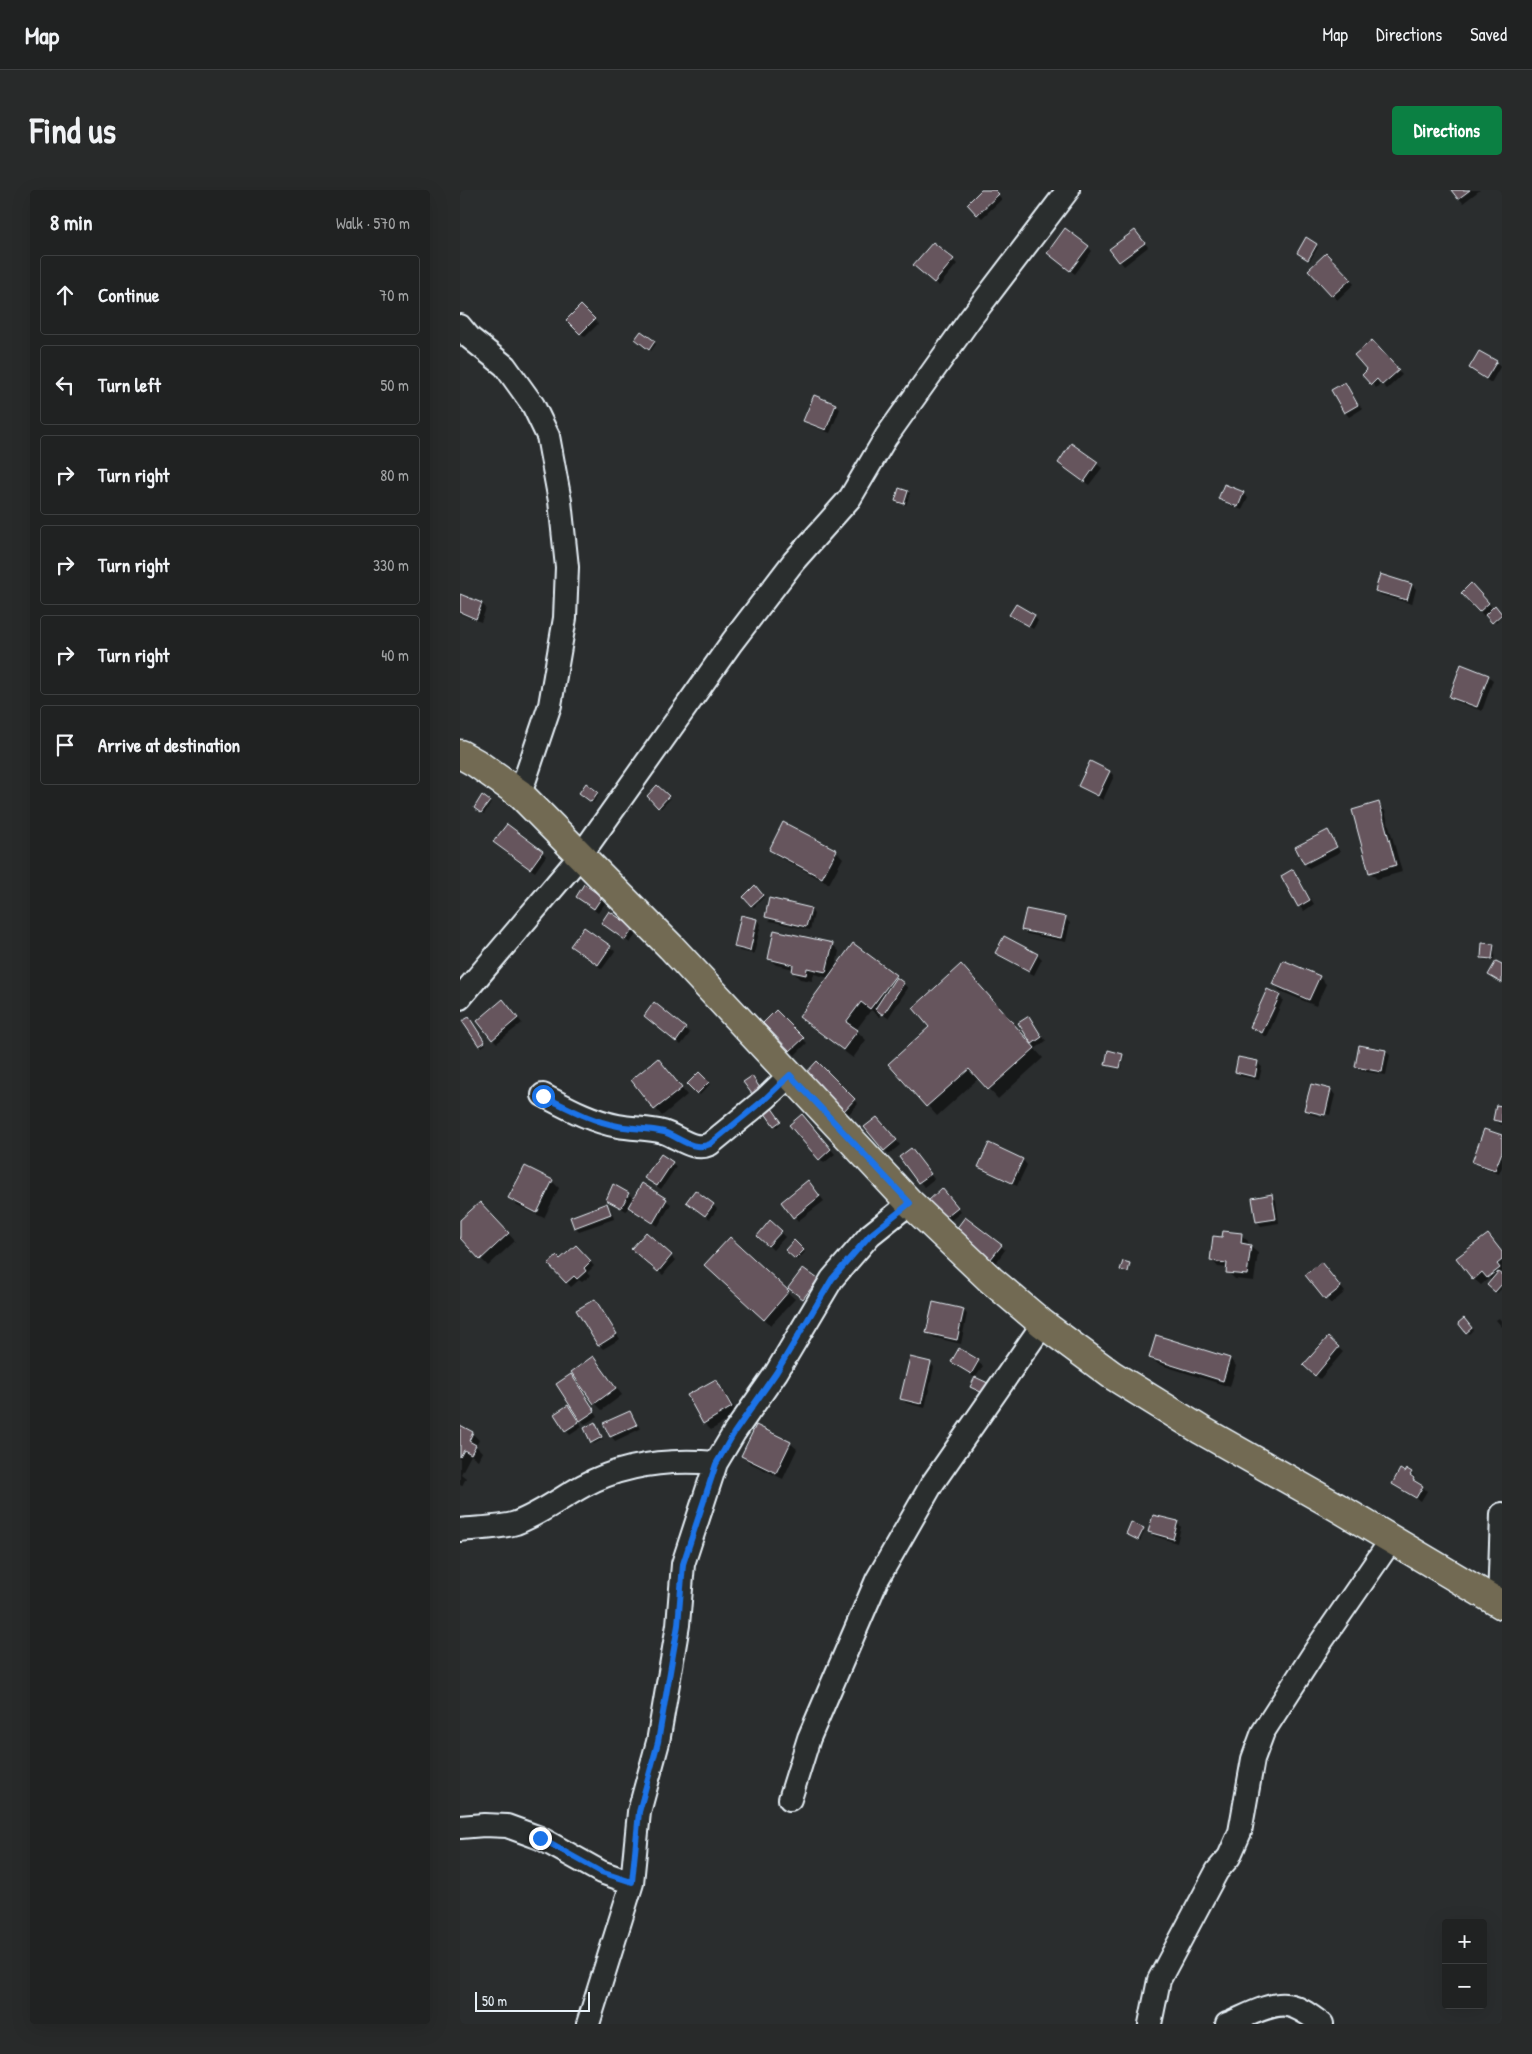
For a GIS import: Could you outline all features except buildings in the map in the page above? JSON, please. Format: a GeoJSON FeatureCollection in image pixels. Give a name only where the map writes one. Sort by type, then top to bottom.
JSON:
{"type":"FeatureCollection","features":[{"type":"Feature","properties":{"kind":"main road"},"geometry":{"type":"LineString","coordinates":[[460,754],[520,794],[671,947],[910,1203],[990,1280],[1043,1324],[1128,1385],[1201,1430],[1392,1539],[1500,1604]]}},
{"type":"Feature","properties":{"kind":"street"},"geometry":{"type":"LineString","coordinates":[[460,998],[581,855],[732,642],[794,561],[850,498],[886,437],[970,320],[1068,190]]}},
{"type":"Feature","properties":{"kind":"street"},"geometry":{"type":"LineString","coordinates":[[460,326],[470,338],[505,366],[533,405],[548,436],[560,501],[567,567],[565,618],[550,705],[520,794]]}},
{"type":"Feature","properties":{"kind":"street"},"geometry":{"type":"LineString","coordinates":[[543,1096],[598,1122],[662,1132],[702,1148],[710,1144],[766,1098],[790,1075]]}},
{"type":"Feature","properties":{"kind":"street"},"geometry":{"type":"LineString","coordinates":[[588,2024],[632,1882],[639,1812],[658,1742],[678,1625],[683,1564],[716,1464],[734,1433],[776,1373],[832,1279],[870,1235],[910,1203]]}},
{"type":"Feature","properties":{"kind":"street"},"geometry":{"type":"LineString","coordinates":[[790,1799],[809,1738],[877,1580],[932,1484],[1043,1324]]}},
{"type":"Feature","properties":{"kind":"street"},"geometry":{"type":"LineString","coordinates":[[460,1530],[515,1523],[585,1484],[618,1471],[661,1462],[691,1461],[716,1464]]}},
{"type":"Feature","properties":{"kind":"street"},"geometry":{"type":"LineString","coordinates":[[1500,1604],[1502,1514]]}},
{"type":"Feature","properties":{"kind":"street"},"geometry":{"type":"LineString","coordinates":[[1150,2024],[1159,1980],[1217,1871],[1229,1856],[1240,1832],[1253,1759],[1263,1732],[1319,1645],[1392,1539]]}},
{"type":"Feature","properties":{"kind":"street"},"geometry":{"type":"LineString","coordinates":[[460,1827],[507,1826],[540,1838],[601,1872],[632,1882]]}},
{"type":"Feature","properties":{"kind":"street"},"geometry":{"type":"LineString","coordinates":[[1226,2024],[1273,2006],[1287,2005],[1299,2008],[1322,2024]]}},
{"type":"Feature","properties":{"kind":"route"},"geometry":{"type":"LineString","coordinates":[[540,1838],[601,1872],[632,1882],[639,1812],[658,1742],[678,1625],[683,1564],[716,1464],[734,1433],[776,1373],[832,1279],[870,1235],[910,1203],[790,1075],[766,1098],[710,1144],[702,1148],[662,1132],[598,1122],[543,1096]]}}]}
